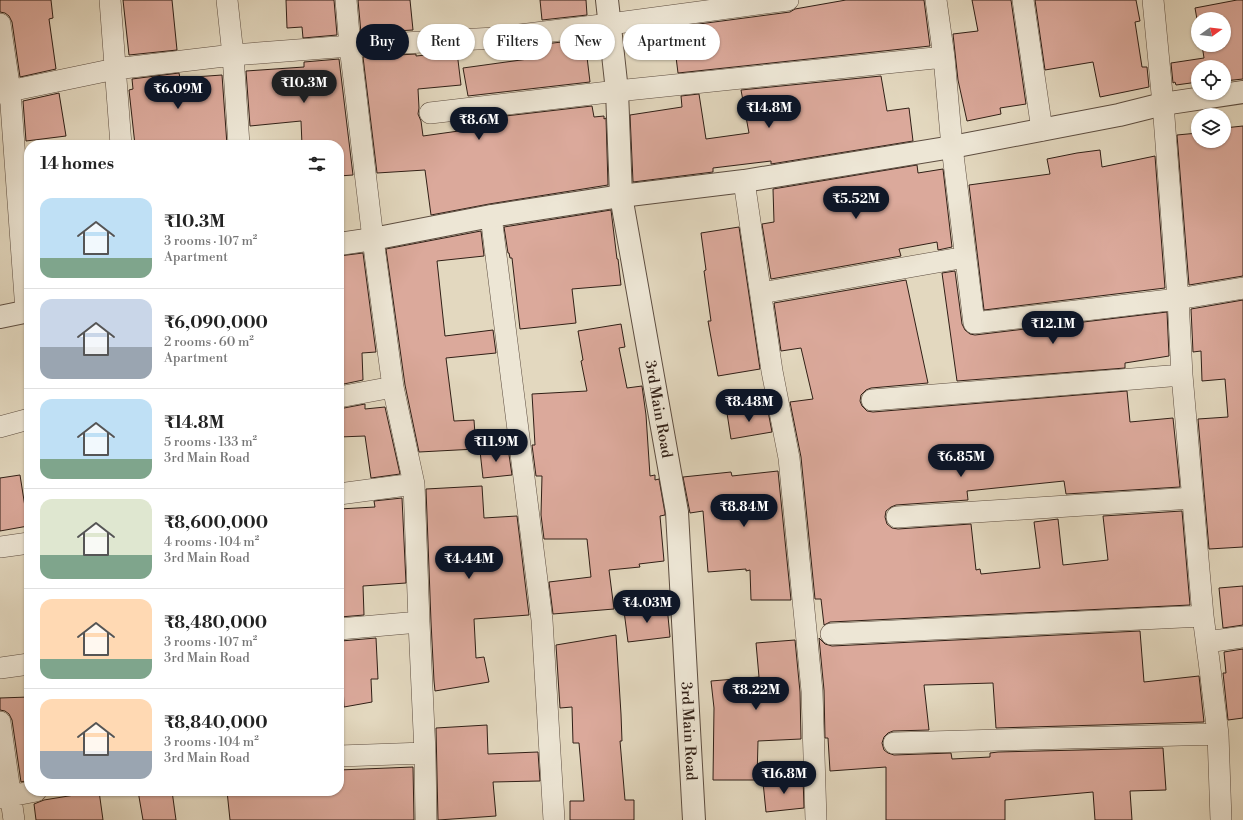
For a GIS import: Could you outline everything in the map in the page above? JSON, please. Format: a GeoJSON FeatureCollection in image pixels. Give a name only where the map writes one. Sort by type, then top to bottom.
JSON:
{"type":"FeatureCollection","features":[{"type":"Feature","properties":{"kind":"street"},"geometry":{"type":"LineString","coordinates":[[110,0],[121,140]]}},
{"type":"Feature","properties":{"kind":"street"},"geometry":{"type":"LineString","coordinates":[[227,0],[233,55],[239,140]]}},
{"type":"Feature","properties":{"kind":"street"},"geometry":{"type":"LineString","coordinates":[[346,0],[373,239],[393,387],[414,484],[418,622],[425,753],[426,820]]}},
{"type":"Feature","properties":{"kind":"street","name":"3rd Main Road"},"geometry":{"type":"LineString","coordinates":[[607,0],[610,24]]}},
{"type":"Feature","properties":{"kind":"street"},"geometry":{"type":"LineString","coordinates":[[610,24],[788,0]]}},
{"type":"Feature","properties":{"kind":"street"},"geometry":{"type":"LineString","coordinates":[[936,0],[944,57],[952,147],[974,323],[1178,299],[1243,288]]}},
{"type":"Feature","properties":{"kind":"street"},"geometry":{"type":"LineString","coordinates":[[1023,0],[1042,130]]}},
{"type":"Feature","properties":{"kind":"street"},"geometry":{"type":"LineString","coordinates":[[1153,0],[1178,299],[1182,375],[1203,616],[1218,734],[1222,820]]}},
{"type":"Feature","properties":{"kind":"street"},"geometry":{"type":"LineString","coordinates":[[0,24],[5,92],[24,281]]}},
{"type":"Feature","properties":{"kind":"street"},"geometry":{"type":"LineString","coordinates":[[5,92],[115,69],[233,55],[350,46],[495,38],[560,30]]}},
{"type":"Feature","properties":{"kind":"street"},"geometry":{"type":"LineString","coordinates":[[430,113],[617,91],[944,57]]}},
{"type":"Feature","properties":{"kind":"street","name":"3rd Main Road"},"geometry":{"type":"LineString","coordinates":[[614,60],[617,91],[621,196],[677,512],[694,820]]}},
{"type":"Feature","properties":{"kind":"street"},"geometry":{"type":"LineString","coordinates":[[344,243],[491,216],[621,196],[744,181],[952,147],[1119,115],[1162,104],[1243,92]]}},
{"type":"Feature","properties":{"kind":"street"},"geometry":{"type":"LineString","coordinates":[[744,181],[772,371],[789,458],[812,691],[816,820]]}},
{"type":"Feature","properties":{"kind":"street"},"geometry":{"type":"LineString","coordinates":[[491,216],[542,620],[554,820]]}},
{"type":"Feature","properties":{"kind":"street"},"geometry":{"type":"LineString","coordinates":[[761,293],[966,257]]}},
{"type":"Feature","properties":{"kind":"street"},"geometry":{"type":"LineString","coordinates":[[0,317],[24,312]]}},
{"type":"Feature","properties":{"kind":"street"},"geometry":{"type":"LineString","coordinates":[[872,400],[1182,375]]}},
{"type":"Feature","properties":{"kind":"street"},"geometry":{"type":"LineString","coordinates":[[344,396],[393,387]]}},
{"type":"Feature","properties":{"kind":"street"},"geometry":{"type":"LineString","coordinates":[[0,427],[24,420]]}},
{"type":"Feature","properties":{"kind":"street"},"geometry":{"type":"LineString","coordinates":[[344,493],[414,484]]}},
{"type":"Feature","properties":{"kind":"street"},"geometry":{"type":"LineString","coordinates":[[897,518],[1193,498]]}},
{"type":"Feature","properties":{"kind":"street"},"geometry":{"type":"LineString","coordinates":[[0,547],[24,543]]}},
{"type":"Feature","properties":{"kind":"street"},"geometry":{"type":"LineString","coordinates":[[831,634],[1203,616]]}},
{"type":"Feature","properties":{"kind":"street"},"geometry":{"type":"LineString","coordinates":[[344,629],[418,622]]}},
{"type":"Feature","properties":{"kind":"street"},"geometry":{"type":"LineString","coordinates":[[1207,642],[1243,637]]}},
{"type":"Feature","properties":{"kind":"street"},"geometry":{"type":"LineString","coordinates":[[0,668],[24,665]]}},
{"type":"Feature","properties":{"kind":"street"},"geometry":{"type":"LineString","coordinates":[[0,722],[5,797],[14,820]]}},
{"type":"Feature","properties":{"kind":"street"},"geometry":{"type":"LineString","coordinates":[[894,743],[1218,734]]}},
{"type":"Feature","properties":{"kind":"street"},"geometry":{"type":"LineString","coordinates":[[344,756],[425,753]]}},
{"type":"Feature","properties":{"kind":"street"},"geometry":{"type":"LineString","coordinates":[[5,797],[24,793]]}},
{"type":"Feature","properties":{"kind":"building"},"geometry":{"type":"Polygon","coordinates":[[[0,0],[51,0],[53,18],[49,19],[56,69],[20,77],[12,22],[9,16],[0,12],[0,0]]]}},
{"type":"Feature","properties":{"kind":"building"},"geometry":{"type":"Polygon","coordinates":[[[123,0],[172,0],[177,50],[129,55],[123,0]]]}},
{"type":"Feature","properties":{"kind":"building"},"geometry":{"type":"Polygon","coordinates":[[[286,0],[334,0],[337,35],[303,38],[302,27],[287,28],[286,0]]]}},
{"type":"Feature","properties":{"kind":"building"},"geometry":{"type":"Polygon","coordinates":[[[358,0],[410,0],[413,30],[409,30],[409,24],[360,24],[358,0]]]}},
{"type":"Feature","properties":{"kind":"building"},"geometry":{"type":"Polygon","coordinates":[[[540,0],[586,0],[587,15],[542,20],[540,0]]]}},
{"type":"Feature","properties":{"kind":"building"},"geometry":{"type":"Polygon","coordinates":[[[846,0],[924,0],[930,46],[678,73],[676,60],[720,60],[720,24],[699,24],[790,12],[795,9],[846,0]]]}},
{"type":"Feature","properties":{"kind":"building"},"geometry":{"type":"Polygon","coordinates":[[[972,0],[1011,0],[1026,104],[1000,108],[1001,114],[967,121],[958,80],[953,34],[978,31],[972,0]]]}},
{"type":"Feature","properties":{"kind":"building"},"geometry":{"type":"Polygon","coordinates":[[[1035,0],[1136,0],[1140,21],[1135,22],[1142,67],[1147,67],[1149,87],[1100,97],[1093,62],[1045,70],[1035,0]]]}},
{"type":"Feature","properties":{"kind":"building"},"geometry":{"type":"Polygon","coordinates":[[[1243,0],[1243,79],[1231,80],[1231,60],[1191,60],[1191,83],[1176,85],[1175,82],[1173,83],[1171,63],[1204,58],[1203,52],[1231,52],[1231,12],[1196,12],[1195,8],[1243,0]]]}},
{"type":"Feature","properties":{"kind":"building"},"geometry":{"type":"Polygon","coordinates":[[[560,42],[560,60],[587,60],[590,82],[468,96],[463,68],[521,60],[552,60],[552,43],[560,42]]]}},
{"type":"Feature","properties":{"kind":"building"},"geometry":{"type":"Polygon","coordinates":[[[409,54],[416,54],[417,60],[458,60],[461,85],[418,89],[418,114],[421,121],[423,136],[473,129],[471,120],[592,106],[594,117],[604,116],[604,119],[606,118],[608,185],[431,215],[425,170],[377,173],[363,60],[409,60],[409,54]]]}},
{"type":"Feature","properties":{"kind":"building"},"geometry":{"type":"Polygon","coordinates":[[[339,59],[353,175],[344,176],[344,140],[302,140],[301,121],[250,126],[246,71],[304,67],[304,62],[339,59]]]}},
{"type":"Feature","properties":{"kind":"building"},"geometry":{"type":"Polygon","coordinates":[[[179,73],[180,78],[222,75],[227,140],[134,140],[129,90],[133,89],[132,79],[179,73]]]}},
{"type":"Feature","properties":{"kind":"building"},"geometry":{"type":"Polygon","coordinates":[[[881,76],[887,111],[909,108],[913,141],[771,164],[771,161],[713,168],[713,172],[633,182],[630,115],[682,107],[681,96],[699,94],[706,139],[749,133],[741,90],[881,76]]]}},
{"type":"Feature","properties":{"kind":"building"},"geometry":{"type":"Polygon","coordinates":[[[59,93],[66,136],[26,140],[23,101],[59,93]]]}},
{"type":"Feature","properties":{"kind":"building"},"geometry":{"type":"Polygon","coordinates":[[[1243,126],[1243,276],[1189,285],[1177,135],[1191,134],[1191,148],[1231,148],[1231,127],[1243,126]]]}},
{"type":"Feature","properties":{"kind":"building"},"geometry":{"type":"Polygon","coordinates":[[[1100,150],[1102,167],[1155,156],[1165,288],[984,310],[969,185],[1050,174],[1047,159],[1100,150]]]}},
{"type":"Feature","properties":{"kind":"building"},"geometry":{"type":"Polygon","coordinates":[[[917,165],[918,173],[943,169],[952,247],[938,250],[937,242],[899,249],[901,256],[771,279],[762,224],[774,222],[773,189],[917,165]]]}},
{"type":"Feature","properties":{"kind":"building"},"geometry":{"type":"Polygon","coordinates":[[[611,210],[621,285],[572,289],[576,323],[520,329],[512,258],[510,258],[508,253],[504,227],[611,210]]]}},
{"type":"Feature","properties":{"kind":"building"},"geometry":{"type":"Polygon","coordinates":[[[739,227],[760,369],[718,376],[708,321],[711,321],[704,271],[706,270],[701,233],[739,227]]]}},
{"type":"Feature","properties":{"kind":"building"},"geometry":{"type":"Polygon","coordinates":[[[481,231],[484,256],[437,261],[445,336],[493,330],[496,353],[446,358],[454,421],[474,420],[476,449],[419,452],[405,385],[386,249],[481,231]]]}},
{"type":"Feature","properties":{"kind":"building"},"geometry":{"type":"Polygon","coordinates":[[[363,253],[376,352],[362,353],[363,380],[344,384],[344,255],[363,253]]]}},
{"type":"Feature","properties":{"kind":"building"},"geometry":{"type":"Polygon","coordinates":[[[955,271],[962,324],[965,330],[970,334],[975,335],[1167,312],[1169,356],[1125,363],[1125,368],[957,381],[942,273],[955,271]]]}},
{"type":"Feature","properties":{"kind":"building"},"geometry":{"type":"Polygon","coordinates":[[[906,280],[928,383],[871,388],[866,390],[861,395],[860,401],[862,406],[867,411],[873,412],[1127,391],[1130,422],[1173,418],[1180,487],[1066,494],[1064,481],[967,491],[968,500],[896,505],[891,507],[886,511],[885,517],[887,524],[892,528],[898,529],[971,524],[976,570],[980,569],[981,574],[1040,568],[1034,522],[1058,519],[1063,565],[1108,560],[1103,516],[1182,511],[1190,605],[830,622],[824,625],[821,599],[815,599],[801,457],[790,402],[813,399],[801,348],[781,351],[774,303],[906,280]]]}},
{"type":"Feature","properties":{"kind":"building"},"geometry":{"type":"Polygon","coordinates":[[[1243,300],[1243,547],[1209,549],[1198,419],[1228,417],[1225,379],[1202,381],[1201,351],[1193,352],[1191,309],[1243,300]]]}},
{"type":"Feature","properties":{"kind":"building"},"geometry":{"type":"Polygon","coordinates":[[[621,324],[625,347],[619,348],[627,388],[642,386],[646,415],[650,476],[655,475],[655,480],[659,479],[665,513],[665,515],[660,516],[664,561],[639,564],[640,567],[609,570],[614,609],[553,614],[549,582],[591,577],[587,539],[544,539],[541,515],[542,476],[536,476],[532,445],[535,445],[532,394],[587,391],[581,361],[583,360],[578,331],[621,324]]]}},
{"type":"Feature","properties":{"kind":"building"},"geometry":{"type":"Polygon","coordinates":[[[365,404],[365,409],[385,407],[400,474],[371,478],[365,436],[344,437],[344,408],[365,404]]]}},
{"type":"Feature","properties":{"kind":"building"},"geometry":{"type":"Polygon","coordinates":[[[767,406],[772,432],[731,439],[727,413],[767,406]]]}},
{"type":"Feature","properties":{"kind":"building"},"geometry":{"type":"Polygon","coordinates":[[[508,448],[512,475],[483,478],[480,451],[508,448]]]}},
{"type":"Feature","properties":{"kind":"building"},"geometry":{"type":"Polygon","coordinates":[[[778,471],[791,600],[751,600],[750,570],[708,572],[703,511],[690,513],[683,477],[731,472],[732,476],[778,471]]]}},
{"type":"Feature","properties":{"kind":"building"},"geometry":{"type":"Polygon","coordinates":[[[20,475],[24,500],[24,527],[0,531],[0,478],[20,475]]]}},
{"type":"Feature","properties":{"kind":"building"},"geometry":{"type":"Polygon","coordinates":[[[482,486],[484,518],[517,516],[529,615],[474,619],[476,658],[484,657],[489,682],[435,691],[426,489],[482,486]]]}},
{"type":"Feature","properties":{"kind":"building"},"geometry":{"type":"Polygon","coordinates":[[[402,498],[406,583],[363,586],[364,615],[344,617],[344,509],[375,507],[374,501],[402,498]]]}},
{"type":"Feature","properties":{"kind":"building"},"geometry":{"type":"Polygon","coordinates":[[[1243,586],[1243,625],[1223,628],[1219,588],[1243,586]]]}},
{"type":"Feature","properties":{"kind":"building"},"geometry":{"type":"Polygon","coordinates":[[[667,606],[670,637],[628,642],[624,611],[667,606]]]}},
{"type":"Feature","properties":{"kind":"building"},"geometry":{"type":"Polygon","coordinates":[[[1140,631],[1144,682],[1199,676],[1204,722],[996,728],[993,683],[924,685],[929,730],[893,731],[884,737],[882,743],[884,750],[894,755],[951,753],[952,759],[990,757],[990,753],[998,752],[1163,748],[1166,790],[1130,791],[1132,820],[1095,820],[1093,792],[1005,800],[1005,820],[886,820],[886,767],[830,771],[828,738],[825,738],[824,690],[819,638],[825,644],[832,646],[1140,631]]]}},
{"type":"Feature","properties":{"kind":"building"},"geometry":{"type":"Polygon","coordinates":[[[616,635],[621,714],[622,741],[620,741],[625,800],[634,800],[634,820],[570,820],[570,801],[584,801],[579,743],[573,743],[572,707],[560,708],[556,645],[616,635]]]}},
{"type":"Feature","properties":{"kind":"building"},"geometry":{"type":"Polygon","coordinates":[[[376,638],[378,679],[371,679],[372,702],[344,707],[344,641],[376,638]]]}},
{"type":"Feature","properties":{"kind":"building"},"geometry":{"type":"Polygon","coordinates":[[[795,640],[800,692],[801,739],[758,741],[757,780],[713,780],[714,708],[711,681],[759,677],[756,643],[795,640]]]}},
{"type":"Feature","properties":{"kind":"building"},"geometry":{"type":"Polygon","coordinates":[[[1243,649],[1243,718],[1228,720],[1223,673],[1226,673],[1224,652],[1243,649]]]}},
{"type":"Feature","properties":{"kind":"building"},"geometry":{"type":"Polygon","coordinates":[[[24,697],[24,781],[21,782],[12,720],[9,714],[0,710],[0,698],[24,697]]]}},
{"type":"Feature","properties":{"kind":"building"},"geometry":{"type":"Polygon","coordinates":[[[487,725],[488,754],[538,752],[540,781],[493,782],[496,816],[438,820],[436,728],[487,725]]]}},
{"type":"Feature","properties":{"kind":"building"},"geometry":{"type":"Polygon","coordinates":[[[413,767],[414,820],[230,820],[228,796],[344,796],[344,770],[413,767]]]}},
{"type":"Feature","properties":{"kind":"building"},"geometry":{"type":"Polygon","coordinates":[[[803,777],[804,808],[766,812],[763,782],[803,777]]]}},
{"type":"Feature","properties":{"kind":"building"},"geometry":{"type":"Polygon","coordinates":[[[68,796],[100,796],[103,820],[36,820],[34,804],[44,800],[68,796]]]}},
{"type":"Feature","properties":{"kind":"building"},"geometry":{"type":"Polygon","coordinates":[[[139,796],[173,796],[176,820],[143,820],[139,796]]]}}]}
